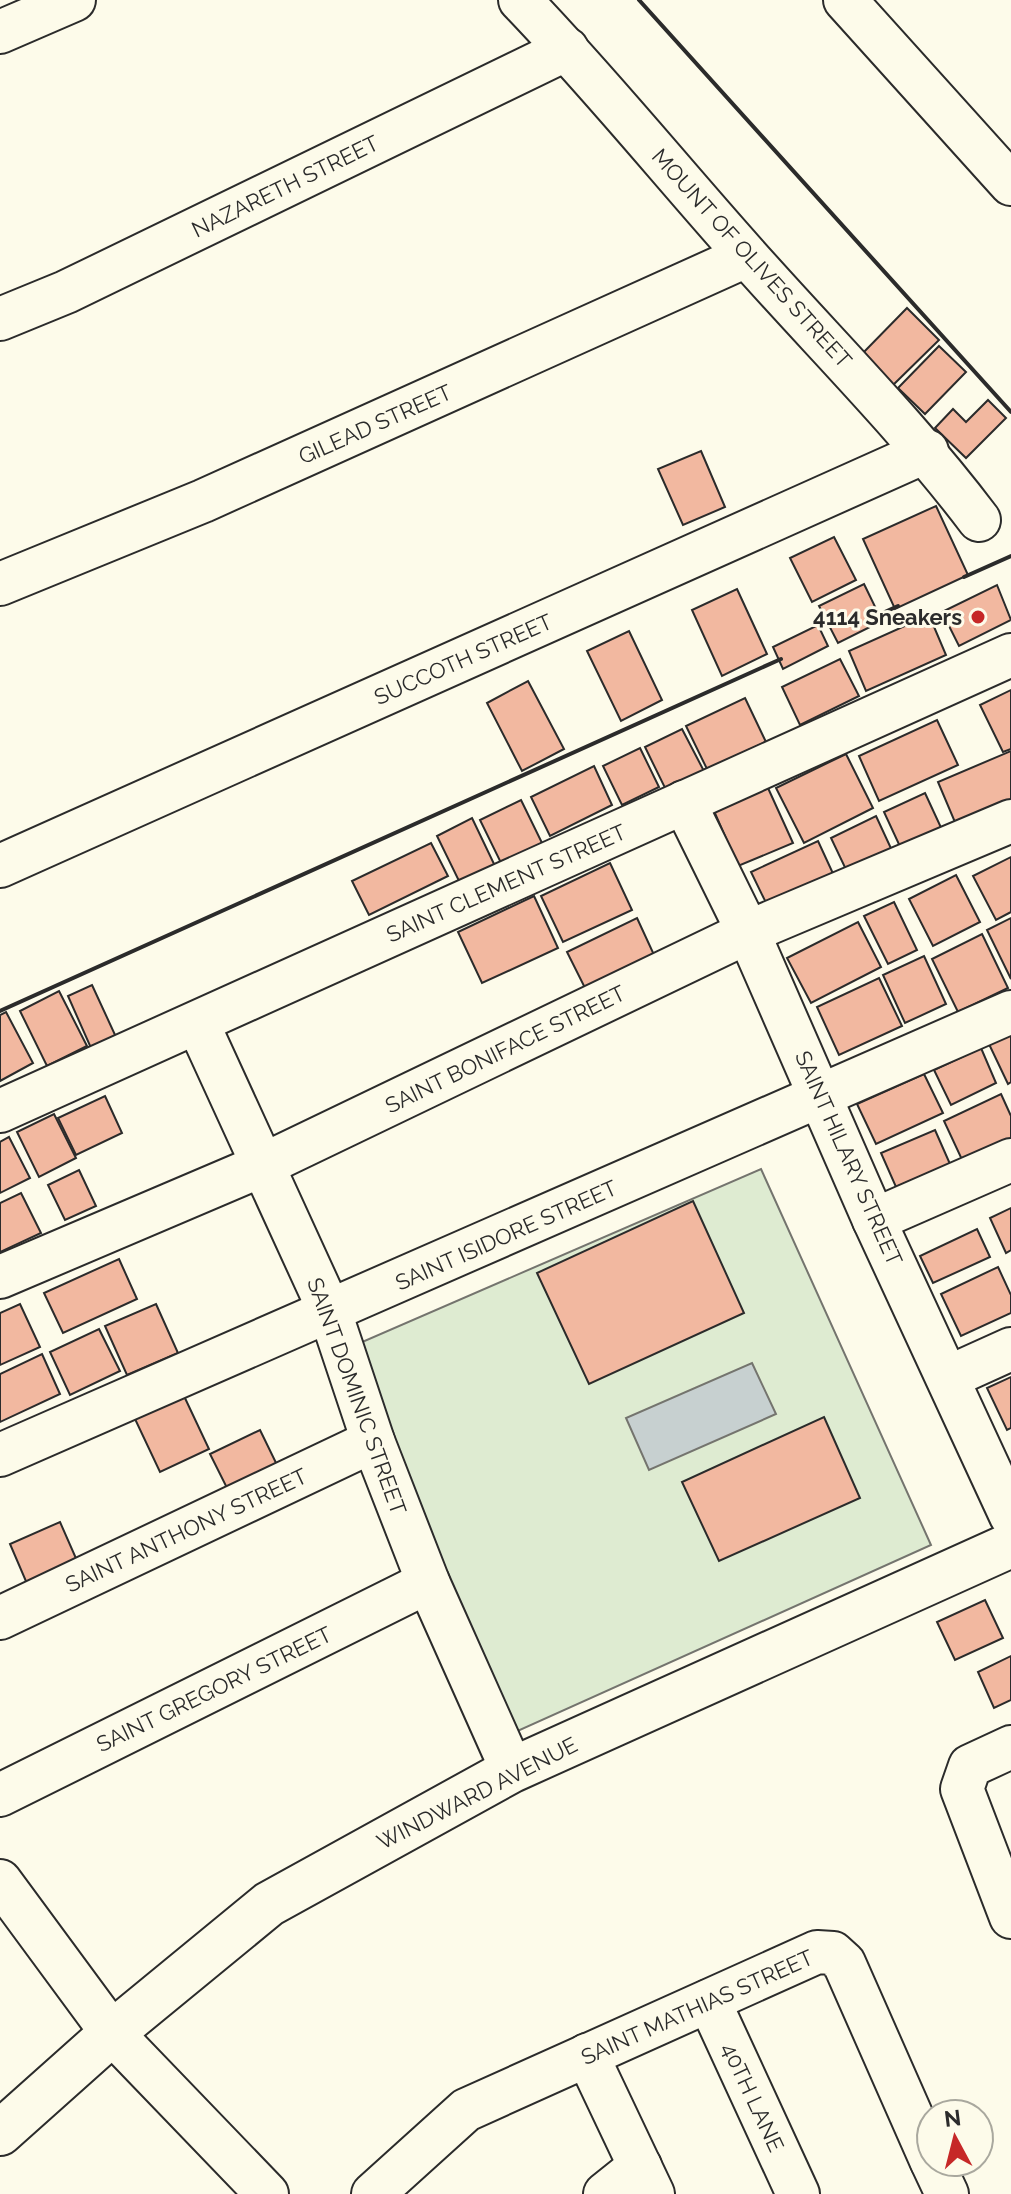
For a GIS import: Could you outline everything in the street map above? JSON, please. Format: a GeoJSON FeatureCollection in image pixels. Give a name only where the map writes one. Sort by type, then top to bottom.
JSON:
{"type":"FeatureCollection","features":[{"type":"Feature","properties":{"kind":"main road","name":"WINDWARD AVENUE"},"geometry":{"type":"LineString","coordinates":[[0,2133],[112,2033],[269,1904],[512,1770],[1011,1545]]}},
{"type":"Feature","properties":{"kind":"street"},"geometry":{"type":"LineString","coordinates":[[0,32],[74,0]]}},
{"type":"Feature","properties":{"kind":"street","name":"MOUNT OF OLIVES STREET"},"geometry":{"type":"LineString","coordinates":[[520,0],[567,49],[746,256],[927,451],[979,520]]}},
{"type":"Feature","properties":{"kind":"street"},"geometry":{"type":"LineString","coordinates":[[845,0],[1011,184]]}},
{"type":"Feature","properties":{"kind":"street","name":"NAZARETH STREET"},"geometry":{"type":"LineString","coordinates":[[0,319],[66,292],[567,49]]}},
{"type":"Feature","properties":{"kind":"street","name":"GILEAD STREET"},"geometry":{"type":"LineString","coordinates":[[0,584],[203,501],[746,256]]}},
{"type":"Feature","properties":{"kind":"street","name":"SUCCOTH STREET"},"geometry":{"type":"LineString","coordinates":[[0,866],[927,451]]}},
{"type":"Feature","properties":{"kind":"street","name":"SAINT CLEMENT STREET"},"geometry":{"type":"LineString","coordinates":[[0,1111],[1011,655]]}},
{"type":"Feature","properties":{"kind":"street","name":"SAINT HILARY STREET"},"geometry":{"type":"LineString","coordinates":[[684,802],[748,932],[874,1220],[1011,1516]]}},
{"type":"Feature","properties":{"kind":"street","name":"SAINT BONIFACE STREET"},"geometry":{"type":"LineString","coordinates":[[0,1277],[263,1165],[748,932],[1011,821]]}},
{"type":"Feature","properties":{"kind":"street","name":"SAINT ISIDORE STREET"},"geometry":{"type":"LineString","coordinates":[[0,1455],[1011,1012]]}},
{"type":"Feature","properties":{"kind":"street","name":"SAINT DOMINIC STREET"},"geometry":{"type":"LineString","coordinates":[[198,1024],[330,1312],[373,1441],[428,1582],[512,1770]]}},
{"type":"Feature","properties":{"kind":"street"},"geometry":{"type":"LineString","coordinates":[[874,1220],[1011,1160]]}},
{"type":"Feature","properties":{"kind":"street"},"geometry":{"type":"LineString","coordinates":[[949,1377],[1011,1349]]}},
{"type":"Feature","properties":{"kind":"street","name":"SAINT ANTHONY STREET"},"geometry":{"type":"LineString","coordinates":[[0,1618],[373,1441]]}},
{"type":"Feature","properties":{"kind":"street","name":"SAINT GREGORY STREET"},"geometry":{"type":"LineString","coordinates":[[0,1795],[428,1582]]}},
{"type":"Feature","properties":{"kind":"street"},"geometry":{"type":"LineString","coordinates":[[1011,1747],[970,1766],[962,1789],[1011,1917]]}},
{"type":"Feature","properties":{"kind":"street"},"geometry":{"type":"LineString","coordinates":[[0,1881],[112,2033],[267,2194]]}},
{"type":"Feature","properties":{"kind":"street","name":"SAINT MATHIAS STREET"},"geometry":{"type":"LineString","coordinates":[[373,2194],[466,2110],[817,1952],[833,1953],[844,1963],[934,2179]]}},
{"type":"Feature","properties":{"kind":"street","name":"40TH LANE"},"geometry":{"type":"LineString","coordinates":[[709,2001],[798,2194]]}},
{"type":"Feature","properties":{"kind":"street"},"geometry":{"type":"LineString","coordinates":[[587,2055],[646,2180],[605,2194]]}},
{"type":"Feature","properties":{"kind":"green space"},"geometry":{"type":"Polygon","coordinates":[[[761,1169],[931,1545],[511,1734],[346,1349],[761,1169]]]}},
{"type":"Feature","properties":{"kind":"shaded area"},"geometry":{"type":"Polygon","coordinates":[[[752,1363],[776,1414],[649,1470],[626,1418],[752,1363]]]}},
{"type":"Feature","properties":{"kind":"building"},"geometry":{"type":"Polygon","coordinates":[[[907,308],[939,340],[890,388],[859,357],[907,308]]]}},
{"type":"Feature","properties":{"kind":"building"},"geometry":{"type":"Polygon","coordinates":[[[939,346],[966,372],[925,414],[898,388],[939,346]]]}},
{"type":"Feature","properties":{"kind":"building"},"geometry":{"type":"Polygon","coordinates":[[[988,400],[1006,418],[966,458],[935,428],[953,409],[966,422],[988,400]]]}},
{"type":"Feature","properties":{"kind":"building"},"geometry":{"type":"Polygon","coordinates":[[[701,451],[725,507],[683,525],[658,469],[701,451]]]}},
{"type":"Feature","properties":{"kind":"building"},"geometry":{"type":"Polygon","coordinates":[[[936,506],[968,575],[895,609],[863,539],[936,506]]]}},
{"type":"Feature","properties":{"kind":"building"},"geometry":{"type":"Polygon","coordinates":[[[834,537],[856,580],[812,602],[790,558],[834,537]]]}},
{"type":"Feature","properties":{"kind":"building"},"geometry":{"type":"Polygon","coordinates":[[[864,584],[882,621],[838,643],[819,606],[864,584]]]}},
{"type":"Feature","properties":{"kind":"building","name":"4114 Sneakers"},"geometry":{"type":"Polygon","coordinates":[[[997,585],[1011,620],[959,646],[942,612],[997,585]]]}},
{"type":"Feature","properties":{"kind":"building"},"geometry":{"type":"Polygon","coordinates":[[[737,589],[767,654],[722,676],[692,610],[737,589]]]}},
{"type":"Feature","properties":{"kind":"building"},"geometry":{"type":"Polygon","coordinates":[[[929,615],[946,655],[866,691],[849,651],[929,615]]]}},
{"type":"Feature","properties":{"kind":"building"},"geometry":{"type":"Polygon","coordinates":[[[818,625],[828,646],[783,669],[773,647],[818,625]]]}},
{"type":"Feature","properties":{"kind":"building"},"geometry":{"type":"Polygon","coordinates":[[[629,631],[662,700],[621,721],[587,651],[629,631]]]}},
{"type":"Feature","properties":{"kind":"building"},"geometry":{"type":"Polygon","coordinates":[[[840,659],[859,696],[800,725],[782,687],[840,659]]]}},
{"type":"Feature","properties":{"kind":"building"},"geometry":{"type":"Polygon","coordinates":[[[528,681],[564,749],[522,771],[487,703],[528,681]]]}},
{"type":"Feature","properties":{"kind":"building"},"geometry":{"type":"Polygon","coordinates":[[[1011,690],[1011,749],[1003,752],[980,705],[1011,690]]]}},
{"type":"Feature","properties":{"kind":"building"},"geometry":{"type":"Polygon","coordinates":[[[745,698],[766,742],[707,769],[686,726],[745,698]]]}},
{"type":"Feature","properties":{"kind":"building"},"geometry":{"type":"Polygon","coordinates":[[[937,720],[958,765],[879,801],[859,756],[937,720]]]}},
{"type":"Feature","properties":{"kind":"building"},"geometry":{"type":"Polygon","coordinates":[[[682,729],[706,775],[668,794],[645,747],[682,729]]]}},
{"type":"Feature","properties":{"kind":"building"},"geometry":{"type":"Polygon","coordinates":[[[640,748],[659,787],[622,805],[603,766],[640,748]]]}},
{"type":"Feature","properties":{"kind":"building"},"geometry":{"type":"Polygon","coordinates":[[[1011,751],[1011,804],[957,827],[938,782],[1011,751]]]}},
{"type":"Feature","properties":{"kind":"building"},"geometry":{"type":"Polygon","coordinates":[[[846,754],[873,808],[804,843],[776,788],[846,754]]]}},
{"type":"Feature","properties":{"kind":"building"},"geometry":{"type":"Polygon","coordinates":[[[594,766],[612,805],[550,836],[531,797],[594,766]]]}},
{"type":"Feature","properties":{"kind":"building"},"geometry":{"type":"Polygon","coordinates":[[[768,788],[793,843],[738,866],[714,811],[768,788]]]}},
{"type":"Feature","properties":{"kind":"building"},"geometry":{"type":"Polygon","coordinates":[[[925,793],[944,834],[903,853],[884,812],[925,793]]]}},
{"type":"Feature","properties":{"kind":"building"},"geometry":{"type":"Polygon","coordinates":[[[521,800],[544,847],[503,867],[480,820],[521,800]]]}},
{"type":"Feature","properties":{"kind":"building"},"geometry":{"type":"Polygon","coordinates":[[[876,816],[895,857],[850,878],[831,838],[876,816]]]}},
{"type":"Feature","properties":{"kind":"building"},"geometry":{"type":"Polygon","coordinates":[[[472,818],[495,866],[460,883],[437,836],[472,818]]]}},
{"type":"Feature","properties":{"kind":"building"},"geometry":{"type":"Polygon","coordinates":[[[818,841],[836,880],[770,911],[751,872],[818,841]]]}},
{"type":"Feature","properties":{"kind":"building"},"geometry":{"type":"Polygon","coordinates":[[[431,843],[448,876],[369,915],[352,881],[431,843]]]}},
{"type":"Feature","properties":{"kind":"building"},"geometry":{"type":"Polygon","coordinates":[[[1011,857],[1011,912],[996,920],[973,876],[1011,857]]]}},
{"type":"Feature","properties":{"kind":"building"},"geometry":{"type":"Polygon","coordinates":[[[610,863],[632,910],[563,942],[541,896],[610,863]]]}},
{"type":"Feature","properties":{"kind":"building"},"geometry":{"type":"Polygon","coordinates":[[[956,875],[980,922],[933,946],[909,899],[956,875]]]}},
{"type":"Feature","properties":{"kind":"building"},"geometry":{"type":"Polygon","coordinates":[[[534,896],[558,948],[482,983],[458,932],[534,896]]]}},
{"type":"Feature","properties":{"kind":"building"},"geometry":{"type":"Polygon","coordinates":[[[894,902],[917,950],[888,964],[864,916],[894,902]]]}},
{"type":"Feature","properties":{"kind":"building"},"geometry":{"type":"Polygon","coordinates":[[[637,918],[655,957],[586,990],[567,952],[637,918]]]}},
{"type":"Feature","properties":{"kind":"building"},"geometry":{"type":"Polygon","coordinates":[[[1011,918],[1011,979],[987,930],[1011,918]]]}},
{"type":"Feature","properties":{"kind":"building"},"geometry":{"type":"Polygon","coordinates":[[[858,922],[881,967],[811,1003],[787,958],[858,922]]]}},
{"type":"Feature","properties":{"kind":"building"},"geometry":{"type":"Polygon","coordinates":[[[982,934],[1008,988],[958,1012],[932,959],[982,934]]]}},
{"type":"Feature","properties":{"kind":"building"},"geometry":{"type":"Polygon","coordinates":[[[924,956],[946,1004],[905,1023],[883,975],[924,956]]]}},
{"type":"Feature","properties":{"kind":"building"},"geometry":{"type":"Polygon","coordinates":[[[879,978],[902,1026],[839,1055],[817,1007],[879,978]]]}},
{"type":"Feature","properties":{"kind":"building"},"geometry":{"type":"Polygon","coordinates":[[[92,985],[116,1037],[91,1048],[68,996],[92,985]]]}},
{"type":"Feature","properties":{"kind":"building"},"geometry":{"type":"Polygon","coordinates":[[[59,991],[87,1046],[47,1066],[20,1011],[59,991]]]}},
{"type":"Feature","properties":{"kind":"building"},"geometry":{"type":"Polygon","coordinates":[[[6,1012],[33,1063],[0,1081],[0,1015],[6,1012]]]}},
{"type":"Feature","properties":{"kind":"building"},"geometry":{"type":"Polygon","coordinates":[[[1011,1032],[1011,1082],[1008,1084],[988,1042],[1011,1032]]]}},
{"type":"Feature","properties":{"kind":"building"},"geometry":{"type":"Polygon","coordinates":[[[981,1048],[996,1083],[951,1105],[934,1070],[981,1048]]]}},
{"type":"Feature","properties":{"kind":"building"},"geometry":{"type":"Polygon","coordinates":[[[924,1074],[943,1113],[876,1144],[857,1104],[924,1074]]]}},
{"type":"Feature","properties":{"kind":"building"},"geometry":{"type":"Polygon","coordinates":[[[1001,1094],[1011,1116],[1011,1142],[964,1164],[944,1121],[1001,1094]]]}},
{"type":"Feature","properties":{"kind":"building"},"geometry":{"type":"Polygon","coordinates":[[[105,1096],[122,1133],[76,1155],[58,1118],[105,1096]]]}},
{"type":"Feature","properties":{"kind":"building"},"geometry":{"type":"Polygon","coordinates":[[[54,1114],[76,1158],[39,1177],[17,1132],[54,1114]]]}},
{"type":"Feature","properties":{"kind":"building"},"geometry":{"type":"Polygon","coordinates":[[[935,1130],[950,1164],[896,1187],[881,1153],[935,1130]]]}},
{"type":"Feature","properties":{"kind":"building"},"geometry":{"type":"Polygon","coordinates":[[[9,1137],[30,1178],[0,1193],[0,1142],[9,1137]]]}},
{"type":"Feature","properties":{"kind":"building"},"geometry":{"type":"Polygon","coordinates":[[[79,1170],[96,1206],[65,1220],[48,1185],[79,1170]]]}},
{"type":"Feature","properties":{"kind":"building"},"geometry":{"type":"Polygon","coordinates":[[[21,1193],[41,1233],[0,1252],[0,1203],[21,1193]]]}},
{"type":"Feature","properties":{"kind":"building"},"geometry":{"type":"Polygon","coordinates":[[[693,1201],[744,1313],[589,1384],[537,1273],[693,1201]]]}},
{"type":"Feature","properties":{"kind":"building"},"geometry":{"type":"Polygon","coordinates":[[[1011,1208],[1011,1250],[1006,1253],[990,1218],[1011,1208]]]}},
{"type":"Feature","properties":{"kind":"building"},"geometry":{"type":"Polygon","coordinates":[[[977,1229],[990,1257],[933,1283],[920,1256],[977,1229]]]}},
{"type":"Feature","properties":{"kind":"building"},"geometry":{"type":"Polygon","coordinates":[[[119,1259],[137,1299],[63,1333],[44,1293],[119,1259]]]}},
{"type":"Feature","properties":{"kind":"building"},"geometry":{"type":"Polygon","coordinates":[[[998,1267],[1011,1295],[1011,1313],[961,1336],[941,1294],[998,1267]]]}},
{"type":"Feature","properties":{"kind":"building"},"geometry":{"type":"Polygon","coordinates":[[[20,1304],[40,1347],[0,1365],[0,1313],[20,1304]]]}},
{"type":"Feature","properties":{"kind":"building"},"geometry":{"type":"Polygon","coordinates":[[[156,1304],[178,1353],[127,1375],[105,1326],[156,1304]]]}},
{"type":"Feature","properties":{"kind":"building"},"geometry":{"type":"Polygon","coordinates":[[[99,1329],[120,1371],[70,1395],[50,1352],[99,1329]]]}},
{"type":"Feature","properties":{"kind":"building"},"geometry":{"type":"Polygon","coordinates":[[[42,1354],[60,1394],[0,1422],[0,1374],[42,1354]]]}},
{"type":"Feature","properties":{"kind":"building"},"geometry":{"type":"Polygon","coordinates":[[[1011,1377],[1011,1428],[1007,1430],[987,1388],[1011,1377]]]}},
{"type":"Feature","properties":{"kind":"building"},"geometry":{"type":"Polygon","coordinates":[[[184,1396],[209,1449],[160,1472],[135,1419],[184,1396]]]}},
{"type":"Feature","properties":{"kind":"building"},"geometry":{"type":"Polygon","coordinates":[[[824,1417],[860,1498],[719,1561],[682,1482],[824,1417]]]}},
{"type":"Feature","properties":{"kind":"building"},"geometry":{"type":"Polygon","coordinates":[[[260,1430],[280,1471],[231,1496],[210,1454],[260,1430]]]}},
{"type":"Feature","properties":{"kind":"building"},"geometry":{"type":"Polygon","coordinates":[[[60,1522],[82,1572],[31,1593],[10,1544],[60,1522]]]}},
{"type":"Feature","properties":{"kind":"building"},"geometry":{"type":"Polygon","coordinates":[[[985,1600],[1003,1638],[955,1660],[937,1622],[985,1600]]]}},
{"type":"Feature","properties":{"kind":"building"},"geometry":{"type":"Polygon","coordinates":[[[1011,1656],[1011,1700],[994,1708],[978,1672],[1011,1656]]]}},
{"type":"Feature","properties":{"kind":"wall"},"geometry":{"type":"LineString","coordinates":[[639,0],[1011,412]]}},
{"type":"Feature","properties":{"kind":"wall"},"geometry":{"type":"LineString","coordinates":[[964,577],[1011,556]]}},
{"type":"Feature","properties":{"kind":"wall"},"geometry":{"type":"LineString","coordinates":[[876,616],[898,606]]}},
{"type":"Feature","properties":{"kind":"wall"},"geometry":{"type":"LineString","coordinates":[[0,1011],[781,659]]}},
{"type":"Feature","properties":{"kind":"place","name":"4114 Sneakers"},"geometry":{"type":"Point","coordinates":[978,617]}}]}
